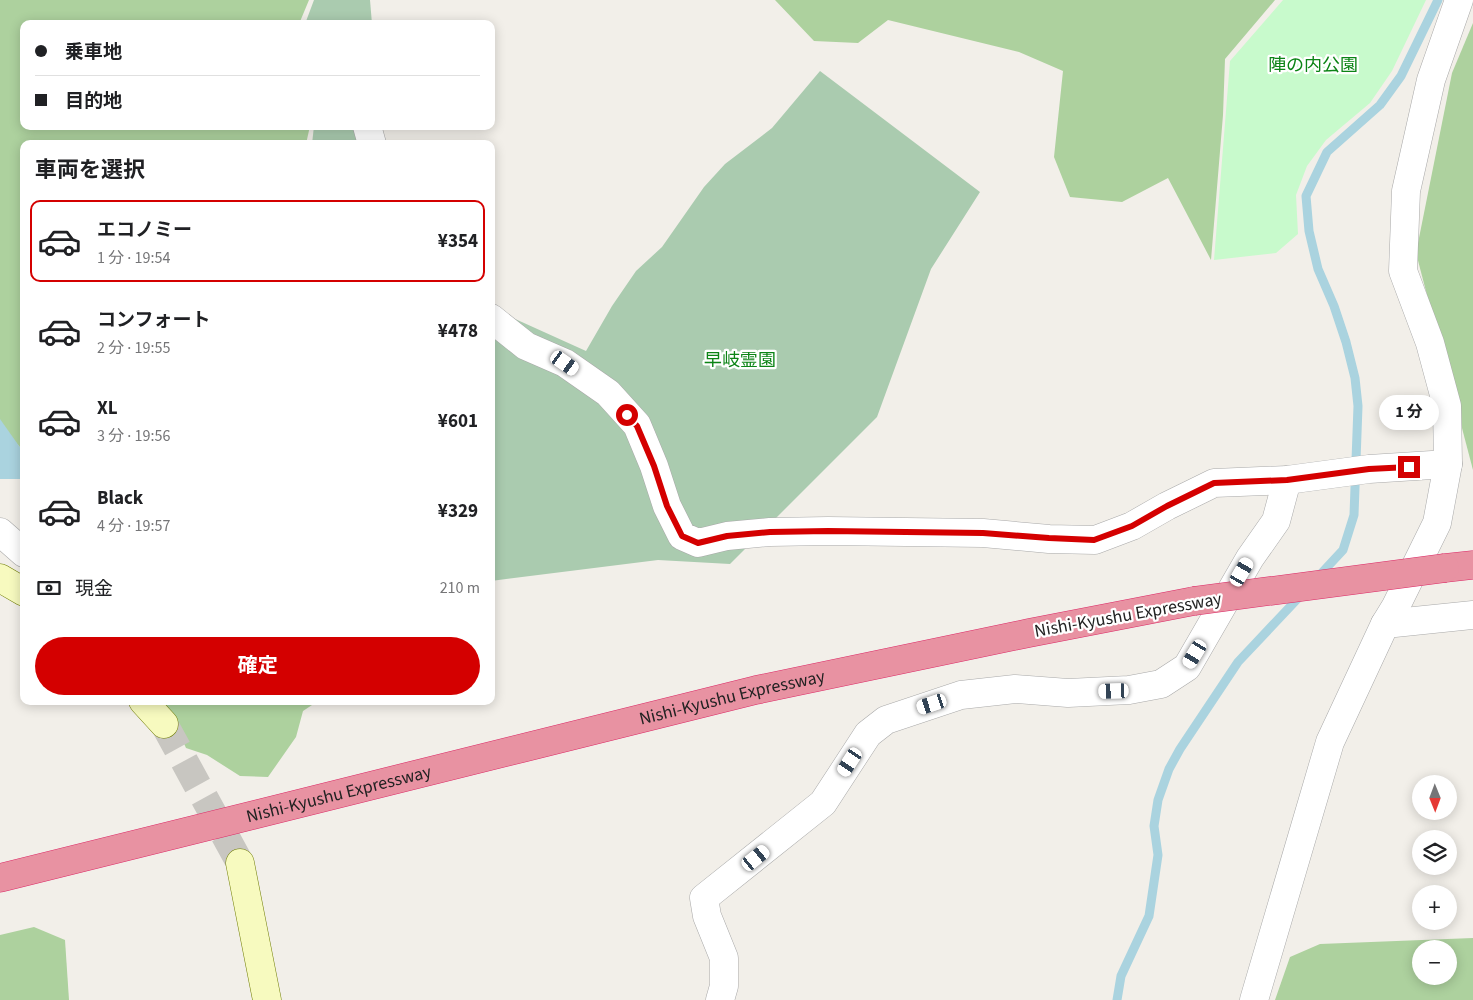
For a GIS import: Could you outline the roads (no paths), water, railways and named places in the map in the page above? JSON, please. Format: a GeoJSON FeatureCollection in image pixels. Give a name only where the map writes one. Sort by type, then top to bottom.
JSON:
{"type":"FeatureCollection","features":[{"type":"Feature","properties":{"kind":"highway","name":"Nishi-Kyushu Expressway"},"geometry":{"type":"LineString","coordinates":[[0,878],[756,690],[1194,601],[1473,565]]}},
{"type":"Feature","properties":{"kind":"street"},"geometry":{"type":"LineString","coordinates":[[1254,1000],[1330,742],[1437,523],[1448,464],[1447,406],[1430,343],[1403,271],[1406,191],[1431,80],[1459,0]]}},
{"type":"Feature","properties":{"kind":"street"},"geometry":{"type":"LineString","coordinates":[[495,321],[526,346],[565,363],[608,393],[637,426],[654,466],[667,506],[682,536],[698,543],[727,536],[770,532],[828,531],[983,533],[1094,540],[1132,526],[1214,483],[1287,480],[1369,469],[1448,464]]}},
{"type":"Feature","properties":{"kind":"street"},"geometry":{"type":"LineString","coordinates":[[720,1000],[724,986],[724,958],[707,916],[704,898],[823,803],[868,734],[886,720],[962,694],[1015,689],[1068,693],[1129,690],[1161,684],[1187,666],[1250,558],[1276,521],[1287,480]]}},
{"type":"Feature","properties":{"kind":"street"},"geometry":{"type":"LineString","coordinates":[[0,532],[20,550]]}},
{"type":"Feature","properties":{"kind":"street"},"geometry":{"type":"LineString","coordinates":[[0,578],[20,590]]}},
{"type":"Feature","properties":{"kind":"street"},"geometry":{"type":"LineString","coordinates":[[1386,624],[1473,615]]}},
{"type":"Feature","properties":{"kind":"street"},"geometry":{"type":"LineString","coordinates":[[147,705],[164,724]]}},
{"type":"Feature","properties":{"kind":"street"},"geometry":{"type":"LineString","coordinates":[[240,863],[267,1000]]}},
{"type":"Feature","properties":{"kind":"water"},"geometry":{"type":"Polygon","coordinates":[[[0,419],[20,447],[20,479],[0,479],[0,419]]]}},
{"type":"Feature","properties":{"kind":"waterway"},"geometry":{"type":"LineString","coordinates":[[1317,578],[1343,550],[1354,515],[1358,406],[1355,378],[1346,342],[1334,306],[1318,269],[1309,231],[1306,196],[1327,152],[1380,105],[1401,76],[1438,0]]}},
{"type":"Feature","properties":{"kind":"waterway"},"geometry":{"type":"LineString","coordinates":[[1117,1000],[1121,976],[1149,916],[1158,855],[1154,826],[1158,800],[1169,769],[1180,749],[1238,662],[1303,593]]}},
{"type":"Feature","properties":{"kind":"tunnel"},"geometry":{"type":"LineString","coordinates":[[164,724],[240,863]]}},
{"type":"Feature","properties":{"kind":"park label","name":"陣の内公園"},"geometry":{"type":"Point","coordinates":[1313,65]}},
{"type":"Feature","properties":{"kind":"park label","name":"早岐霊園"},"geometry":{"type":"Point","coordinates":[740,360]}}]}
